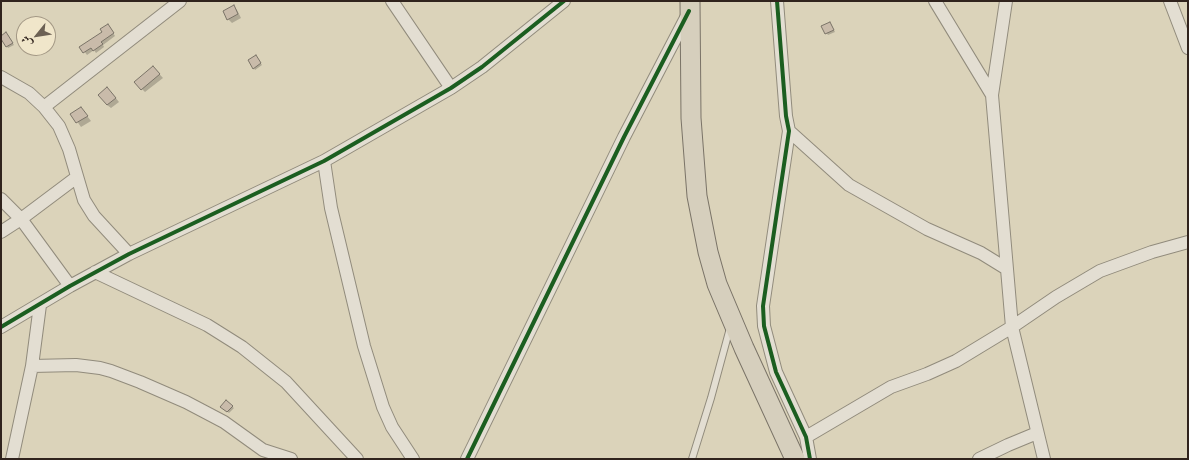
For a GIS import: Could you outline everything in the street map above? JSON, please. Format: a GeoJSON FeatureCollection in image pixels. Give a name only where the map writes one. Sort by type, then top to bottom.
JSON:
{"type":"FeatureCollection","features":[{"type":"Feature","properties":{"kind":"main road"},"geometry":{"type":"LineString","coordinates":[[689,6],[691,118],[697,196],[710,259],[732,319],[795,459]]}},
{"type":"Feature","properties":{"kind":"street"},"geometry":{"type":"LineString","coordinates":[[44,108],[180,1]]}},
{"type":"Feature","properties":{"kind":"street"},"geometry":{"type":"LineString","coordinates":[[392,1],[451,88]]}},
{"type":"Feature","properties":{"kind":"street"},"geometry":{"type":"LineString","coordinates":[[1,327],[70,286],[129,254],[324,161],[451,88],[482,67],[564,1]]}},
{"type":"Feature","properties":{"kind":"street"},"geometry":{"type":"LineString","coordinates":[[777,1],[786,116],[789,131],[763,306],[764,326],[776,372],[806,437],[810,459]]}},
{"type":"Feature","properties":{"kind":"street"},"geometry":{"type":"LineString","coordinates":[[935,1],[992,95]]}},
{"type":"Feature","properties":{"kind":"street"},"geometry":{"type":"LineString","coordinates":[[1006,1],[992,95],[1012,327],[1044,459]]}},
{"type":"Feature","properties":{"kind":"street"},"geometry":{"type":"LineString","coordinates":[[1170,1],[1188,48]]}},
{"type":"Feature","properties":{"kind":"street"},"geometry":{"type":"LineString","coordinates":[[467,459],[689,6]]}},
{"type":"Feature","properties":{"kind":"street"},"geometry":{"type":"LineString","coordinates":[[1,77],[29,93],[59,126],[69,149],[84,200],[94,216],[129,254]]}},
{"type":"Feature","properties":{"kind":"street"},"geometry":{"type":"LineString","coordinates":[[789,131],[849,185],[927,229],[981,253],[1007,270]]}},
{"type":"Feature","properties":{"kind":"street"},"geometry":{"type":"LineString","coordinates":[[324,161],[332,208],[364,346],[383,407],[392,427],[413,459]]}},
{"type":"Feature","properties":{"kind":"street"},"geometry":{"type":"LineString","coordinates":[[1,232],[21,219],[77,176]]}},
{"type":"Feature","properties":{"kind":"street"},"geometry":{"type":"LineString","coordinates":[[1,199],[21,219],[70,286]]}},
{"type":"Feature","properties":{"kind":"street"},"geometry":{"type":"LineString","coordinates":[[806,437],[891,387],[927,374],[956,361],[1012,327],[1056,297],[1100,271],[1152,252],[1188,242]]}},
{"type":"Feature","properties":{"kind":"street"},"geometry":{"type":"LineString","coordinates":[[95,272],[207,325],[242,347],[286,382],[357,459]]}},
{"type":"Feature","properties":{"kind":"street"},"geometry":{"type":"LineString","coordinates":[[12,459],[32,366],[40,305]]}},
{"type":"Feature","properties":{"kind":"street"},"geometry":{"type":"LineString","coordinates":[[32,366],[76,365],[111,371],[186,402],[224,422],[263,450],[291,459]]}},
{"type":"Feature","properties":{"kind":"street"},"geometry":{"type":"LineString","coordinates":[[979,459],[1037,433]]}},
{"type":"Feature","properties":{"kind":"lane"},"geometry":{"type":"LineString","coordinates":[[692,459],[711,398],[732,319]]}},
{"type":"Feature","properties":{"kind":"building"},"geometry":{"type":"Polygon","coordinates":[[[234,5],[238,14],[227,20],[223,11],[234,5]]]}},
{"type":"Feature","properties":{"kind":"building"},"geometry":{"type":"Polygon","coordinates":[[[830,22],[834,30],[825,34],[821,26],[830,22]]]}},
{"type":"Feature","properties":{"kind":"building"},"geometry":{"type":"Polygon","coordinates":[[[108,24],[114,33],[101,42],[103,44],[93,51],[91,48],[83,53],[79,47],[102,32],[100,29],[108,24]]]}},
{"type":"Feature","properties":{"kind":"building"},"geometry":{"type":"Polygon","coordinates":[[[6,32],[13,43],[6,47],[1,39],[1,36],[6,32]]]}},
{"type":"Feature","properties":{"kind":"building"},"geometry":{"type":"Polygon","coordinates":[[[256,55],[261,63],[253,69],[248,60],[256,55]]]}},
{"type":"Feature","properties":{"kind":"building"},"geometry":{"type":"Polygon","coordinates":[[[153,66],[160,74],[141,90],[134,82],[153,66]]]}},
{"type":"Feature","properties":{"kind":"building"},"geometry":{"type":"Polygon","coordinates":[[[107,87],[116,98],[107,105],[98,95],[107,87]]]}},
{"type":"Feature","properties":{"kind":"building"},"geometry":{"type":"Polygon","coordinates":[[[81,107],[88,116],[76,123],[70,114],[81,107]]]}},
{"type":"Feature","properties":{"kind":"building"},"geometry":{"type":"Polygon","coordinates":[[[226,400],[233,406],[227,412],[220,407],[226,400]]]}},
{"type":"Feature","properties":{"kind":"cycle path"},"geometry":{"type":"LineString","coordinates":[[1,327],[70,286],[129,254],[324,161],[451,88],[482,67],[564,1]]}},
{"type":"Feature","properties":{"kind":"cycle path"},"geometry":{"type":"LineString","coordinates":[[777,1],[786,116],[789,131],[763,306],[764,326],[776,372],[806,437],[810,459]]}},
{"type":"Feature","properties":{"kind":"cycle path"},"geometry":{"type":"LineString","coordinates":[[467,459],[624,137],[689,11]]}}]}
